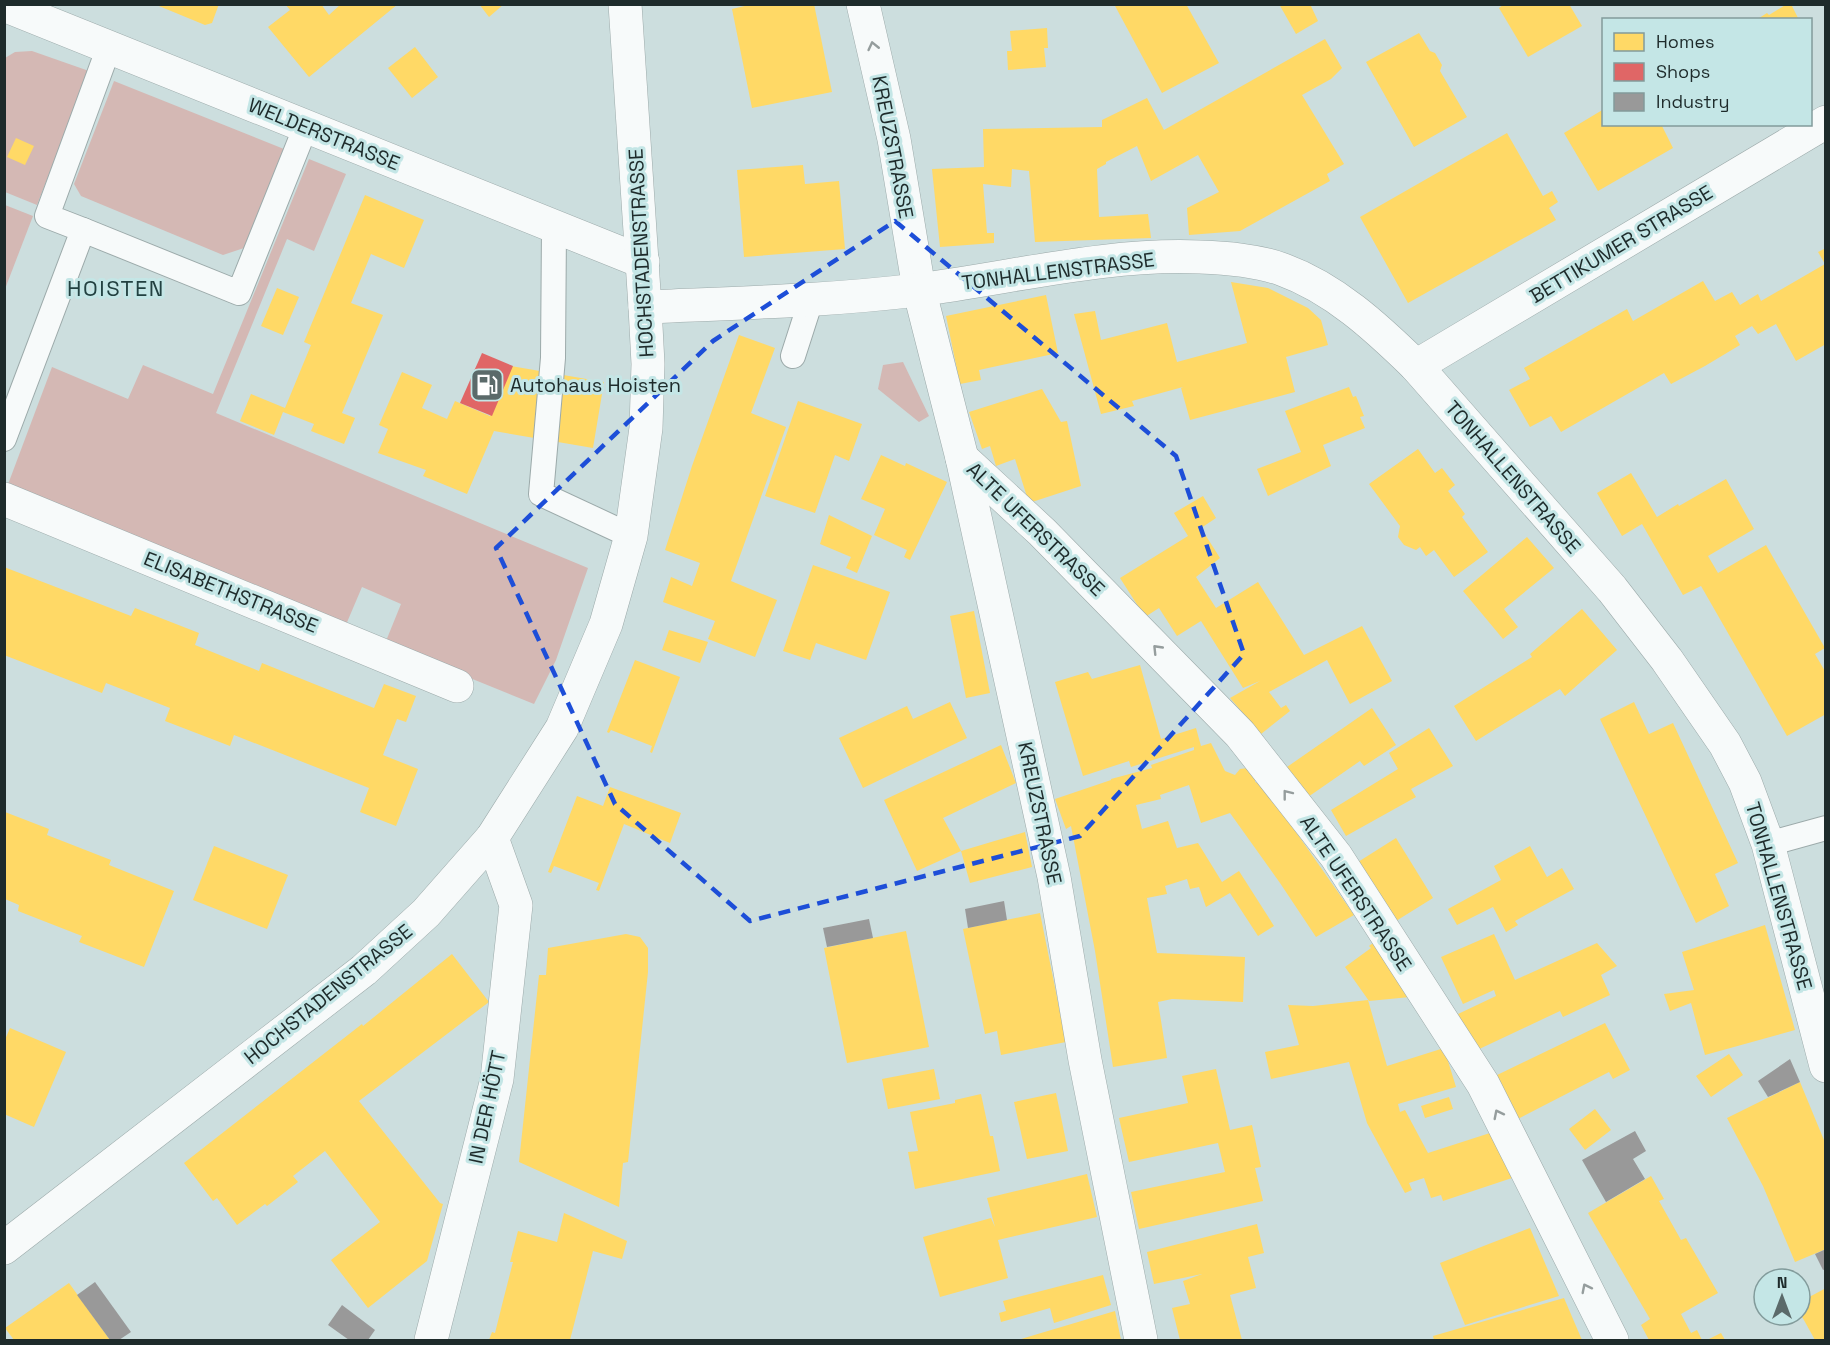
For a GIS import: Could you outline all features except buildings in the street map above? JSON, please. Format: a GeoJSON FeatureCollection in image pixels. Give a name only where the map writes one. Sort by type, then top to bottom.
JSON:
{"type":"FeatureCollection","features":[{"type":"Feature","properties":{"kind":"street","name":"HOCHSTADENSTRASSE"},"geometry":{"type":"LineString","coordinates":[[4,1248],[364,970],[426,913],[492,838],[562,728],[606,624],[631,536],[646,428],[648,364],[643,262],[625,4]]}},
{"type":"Feature","properties":{"kind":"street","name":"KREUZSTRASSE"},"geometry":{"type":"LineString","coordinates":[[863,4],[894,139],[919,289],[962,458],[1054,877],[1085,1060],[1141,1341]]}},
{"type":"Feature","properties":{"kind":"street","name":"WELDERSTRASSE"},"geometry":{"type":"LineString","coordinates":[[4,5],[643,262]]}},
{"type":"Feature","properties":{"kind":"street","name":"BETTIKUMER STRASSE"},"geometry":{"type":"LineString","coordinates":[[1416,366],[1826,122]]}},
{"type":"Feature","properties":{"kind":"street","name":"TONHALLENSTRASSE"},"geometry":{"type":"LineString","coordinates":[[919,289],[1093,262],[1138,258],[1191,257],[1255,262],[1280,269],[1328,292],[1383,333],[1416,366],[1612,589],[1667,660],[1725,744],[1745,782],[1768,844],[1826,1066]]}},
{"type":"Feature","properties":{"kind":"street"},"geometry":{"type":"LineString","coordinates":[[645,307],[844,298],[919,289]]}},
{"type":"Feature","properties":{"kind":"street","name":"ALTE UFERSTRASSE"},"geometry":{"type":"LineString","coordinates":[[962,458],[1042,532],[1240,734],[1336,856],[1483,1084],[1612,1341]]}},
{"type":"Feature","properties":{"kind":"street","name":"ELISABETHSTRASSE"},"geometry":{"type":"LineString","coordinates":[[4,499],[457,686]]}},
{"type":"Feature","properties":{"kind":"street","name":"IN DER HÖTT"},"geometry":{"type":"LineString","coordinates":[[431,1341],[498,1068],[516,905],[492,838]]}},
{"type":"Feature","properties":{"kind":"lane"},"geometry":{"type":"LineString","coordinates":[[109,47],[47,216],[239,293],[306,126]]}},
{"type":"Feature","properties":{"kind":"lane"},"geometry":{"type":"LineString","coordinates":[[554,228],[553,358],[541,494],[631,536]]}},
{"type":"Feature","properties":{"kind":"lane"},"geometry":{"type":"LineString","coordinates":[[4,439],[83,230]]}},
{"type":"Feature","properties":{"kind":"lane"},"geometry":{"type":"LineString","coordinates":[[793,356],[811,300]]}},
{"type":"Feature","properties":{"kind":"lane"},"geometry":{"type":"LineString","coordinates":[[1768,844],[1826,828]]}},
{"type":"Feature","properties":{"kind":"highlighted area"},"geometry":{"type":"Polygon","coordinates":[[[895,221],[1176,456],[1244,654],[1080,836],[750,921],[615,804],[496,548],[713,341],[895,221]]]}},
{"type":"Feature","properties":{"kind":"shaded area"},"geometry":{"type":"Polygon","coordinates":[[[32,51],[89,71],[37,205],[5,192],[5,58],[15,52],[32,51]]]}},
{"type":"Feature","properties":{"kind":"shaded area"},"geometry":{"type":"Polygon","coordinates":[[[114,81],[284,149],[244,248],[223,255],[81,196],[74,184],[114,81]]]}},
{"type":"Feature","properties":{"kind":"shaded area"},"geometry":{"type":"Polygon","coordinates":[[[309,159],[346,174],[314,251],[287,239],[216,413],[588,568],[556,660],[534,704],[386,641],[401,604],[362,587],[345,627],[7,487],[52,367],[128,399],[143,365],[213,394],[309,159]]]}},
{"type":"Feature","properties":{"kind":"shaded area"},"geometry":{"type":"Polygon","coordinates":[[[5,205],[33,216],[5,289],[5,205]]]}},
{"type":"Feature","properties":{"kind":"shaded area"},"geometry":{"type":"Polygon","coordinates":[[[903,362],[929,416],[919,422],[878,389],[883,365],[903,362]]]}},
{"type":"Feature","properties":{"kind":"place","name":"Autohaus Hoisten"},"geometry":{"type":"Point","coordinates":[487,385]}},
{"type":"Feature","properties":{"kind":"district","name":"HOISTEN"},"geometry":{"type":"Point","coordinates":[116,288]}}]}
